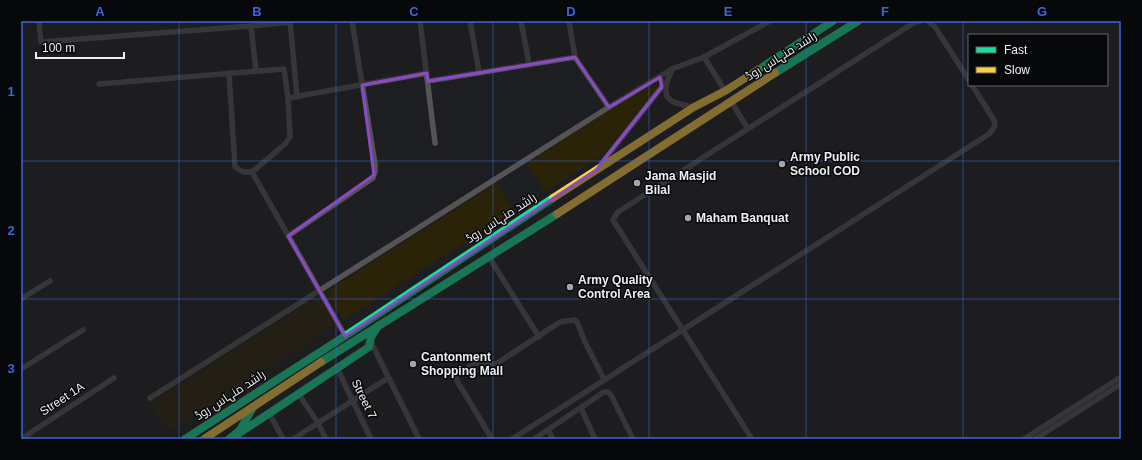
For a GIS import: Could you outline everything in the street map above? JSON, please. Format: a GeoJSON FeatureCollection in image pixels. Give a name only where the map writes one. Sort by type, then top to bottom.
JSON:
{"type":"FeatureCollection","features":[{"type":"Feature","properties":{"kind":"main road","name":"راشد منہاس روڈ"},"geometry":{"type":"LineString","coordinates":[[185,439],[345,336],[596,170],[694,107],[725,91],[834,21]]}},
{"type":"Feature","properties":{"kind":"main road","name":"راشد منہاس روڈ"},"geometry":{"type":"LineString","coordinates":[[204,439],[336,352],[489,257],[858,21]]}},
{"type":"Feature","properties":{"kind":"main road"},"geometry":{"type":"LineString","coordinates":[[234,438],[298,393],[369,347],[370,340],[379,326]]}},
{"type":"Feature","properties":{"kind":"main road"},"geometry":{"type":"LineString","coordinates":[[296,367],[299,369],[303,368],[319,358],[336,352]]}},
{"type":"Feature","properties":{"kind":"main road"},"geometry":{"type":"LineString","coordinates":[[253,395],[265,392],[293,376],[296,379]]}},
{"type":"Feature","properties":{"kind":"main road"},"geometry":{"type":"LineString","coordinates":[[234,438],[245,423],[252,408]]}},
{"type":"Feature","properties":{"kind":"street"},"geometry":{"type":"LineString","coordinates":[[39,22],[41,42],[251,26],[290,21],[297,97]]}},
{"type":"Feature","properties":{"kind":"street"},"geometry":{"type":"LineString","coordinates":[[288,236],[373,178],[374,175],[374,164],[352,21]]}},
{"type":"Feature","properties":{"kind":"street"},"geometry":{"type":"LineString","coordinates":[[420,21],[435,143]]}},
{"type":"Feature","properties":{"kind":"street"},"geometry":{"type":"LineString","coordinates":[[470,21],[479,72]]}},
{"type":"Feature","properties":{"kind":"street"},"geometry":{"type":"LineString","coordinates":[[521,21],[529,64]]}},
{"type":"Feature","properties":{"kind":"street"},"geometry":{"type":"LineString","coordinates":[[570,21],[575,57],[609,107]]}},
{"type":"Feature","properties":{"kind":"street"},"geometry":{"type":"LineString","coordinates":[[150,398],[609,107],[672,69],[704,57],[770,21]]}},
{"type":"Feature","properties":{"kind":"street"},"geometry":{"type":"LineString","coordinates":[[752,439],[613,220],[618,212],[915,22],[920,21]]}},
{"type":"Feature","properties":{"kind":"street"},"geometry":{"type":"LineString","coordinates":[[928,21],[935,27],[968,78]]}},
{"type":"Feature","properties":{"kind":"street"},"geometry":{"type":"LineString","coordinates":[[251,26],[256,71]]}},
{"type":"Feature","properties":{"kind":"street"},"geometry":{"type":"LineString","coordinates":[[428,81],[575,57]]}},
{"type":"Feature","properties":{"kind":"street"},"geometry":{"type":"LineString","coordinates":[[704,57],[725,91]]}},
{"type":"Feature","properties":{"kind":"street"},"geometry":{"type":"LineString","coordinates":[[99,84],[229,73],[284,69],[288,98],[290,137],[285,144],[252,172],[243,172],[235,167],[229,73]]}},
{"type":"Feature","properties":{"kind":"street"},"geometry":{"type":"LineString","coordinates":[[672,69],[665,87],[667,98],[673,103],[694,107]]}},
{"type":"Feature","properties":{"kind":"street"},"geometry":{"type":"LineString","coordinates":[[288,98],[427,73]]}},
{"type":"Feature","properties":{"kind":"street"},"geometry":{"type":"LineString","coordinates":[[596,170],[662,88],[660,77]]}},
{"type":"Feature","properties":{"kind":"street"},"geometry":{"type":"LineString","coordinates":[[512,439],[989,134],[995,126],[994,120],[973,86]]}},
{"type":"Feature","properties":{"kind":"street"},"geometry":{"type":"LineString","coordinates":[[731,101],[748,129]]}},
{"type":"Feature","properties":{"kind":"street"},"geometry":{"type":"LineString","coordinates":[[252,172],[345,336]]}},
{"type":"Feature","properties":{"kind":"street"},"geometry":{"type":"LineString","coordinates":[[489,257],[539,337]]}},
{"type":"Feature","properties":{"kind":"street"},"geometry":{"type":"LineString","coordinates":[[21,299],[50,281]]}},
{"type":"Feature","properties":{"kind":"street"},"geometry":{"type":"LineString","coordinates":[[492,439],[456,379],[458,373],[475,363],[493,365],[499,363],[560,322],[575,320],[604,380]]}},
{"type":"Feature","properties":{"kind":"street"},"geometry":{"type":"LineString","coordinates":[[21,369],[82,330]]}},
{"type":"Feature","properties":{"kind":"street"},"geometry":{"type":"LineString","coordinates":[[370,340],[418,439]]}},
{"type":"Feature","properties":{"kind":"street","name":"Street 7"},"geometry":{"type":"LineString","coordinates":[[337,368],[371,439]]}},
{"type":"Feature","properties":{"kind":"street"},"geometry":{"type":"LineString","coordinates":[[1024,439],[1121,377]]}},
{"type":"Feature","properties":{"kind":"street","name":"Street 1A"},"geometry":{"type":"LineString","coordinates":[[21,439],[114,378]]}},
{"type":"Feature","properties":{"kind":"street"},"geometry":{"type":"LineString","coordinates":[[293,439],[388,378]]}},
{"type":"Feature","properties":{"kind":"street"},"geometry":{"type":"LineString","coordinates":[[1035,439],[1121,384]]}},
{"type":"Feature","properties":{"kind":"street"},"geometry":{"type":"LineString","coordinates":[[534,439],[604,392],[608,392],[611,395],[633,439]]}},
{"type":"Feature","properties":{"kind":"street"},"geometry":{"type":"LineString","coordinates":[[298,393],[318,423],[326,439]]}},
{"type":"Feature","properties":{"kind":"street"},"geometry":{"type":"LineString","coordinates":[[581,408],[596,439]]}},
{"type":"Feature","properties":{"kind":"street"},"geometry":{"type":"LineString","coordinates":[[269,413],[283,439]]}},
{"type":"Feature","properties":{"kind":"street"},"geometry":{"type":"LineString","coordinates":[[548,430],[553,439]]}},
{"type":"Feature","properties":{"kind":"highlighted area"},"geometry":{"type":"Polygon","coordinates":[[[575,57],[609,107],[660,77],[662,87],[596,170],[345,336],[288,236],[374,175],[362,85],[427,73],[428,81],[575,57]]]}},
{"type":"Feature","properties":{"kind":"sand"},"geometry":{"type":"Polygon","coordinates":[[[653,86],[658,86],[604,154],[545,192],[527,164],[614,107],[653,86]]]}},
{"type":"Feature","properties":{"kind":"sand"},"geometry":{"type":"Polygon","coordinates":[[[497,183],[514,211],[343,320],[326,292],[497,183]]]}},
{"type":"Feature","properties":{"kind":"sand"},"geometry":{"type":"Polygon","coordinates":[[[318,296],[335,325],[170,431],[150,404],[318,296]]]}},
{"type":"Feature","properties":{"kind":"traffic: fast"},"geometry":{"type":"LineString","coordinates":[[758,70],[833,21]]}},
{"type":"Feature","properties":{"kind":"traffic: fast"},"geometry":{"type":"LineString","coordinates":[[775,73],[858,21]]}},
{"type":"Feature","properties":{"kind":"traffic: fast"},"geometry":{"type":"LineString","coordinates":[[185,439],[345,336],[553,198]]}},
{"type":"Feature","properties":{"kind":"traffic: fast"},"geometry":{"type":"LineString","coordinates":[[321,362],[557,214]]}},
{"type":"Feature","properties":{"kind":"traffic: fast"},"geometry":{"type":"LineString","coordinates":[[238,434],[369,347],[371,337],[378,326]]}},
{"type":"Feature","properties":{"kind":"traffic: fast"},"geometry":{"type":"LineString","coordinates":[[229,439],[240,430],[252,409]]}},
{"type":"Feature","properties":{"kind":"traffic: slow"},"geometry":{"type":"LineString","coordinates":[[553,198],[694,107],[725,91],[758,70]]}},
{"type":"Feature","properties":{"kind":"traffic: slow"},"geometry":{"type":"LineString","coordinates":[[557,214],[775,73]]}},
{"type":"Feature","properties":{"kind":"traffic: slow"},"geometry":{"type":"LineString","coordinates":[[204,439],[321,362]]}},
{"type":"Feature","properties":{"kind":"place","name":"Army Public School COD"},"geometry":{"type":"Point","coordinates":[782,164]}},
{"type":"Feature","properties":{"kind":"place","name":"Jama Masjid Bilal"},"geometry":{"type":"Point","coordinates":[637,183]}},
{"type":"Feature","properties":{"kind":"place","name":"Maham Banquat"},"geometry":{"type":"Point","coordinates":[688,218]}},
{"type":"Feature","properties":{"kind":"place","name":"Army Quality Control Area"},"geometry":{"type":"Point","coordinates":[570,287]}},
{"type":"Feature","properties":{"kind":"place","name":"Cantonment Shopping Mall"},"geometry":{"type":"Point","coordinates":[413,364]}}]}
